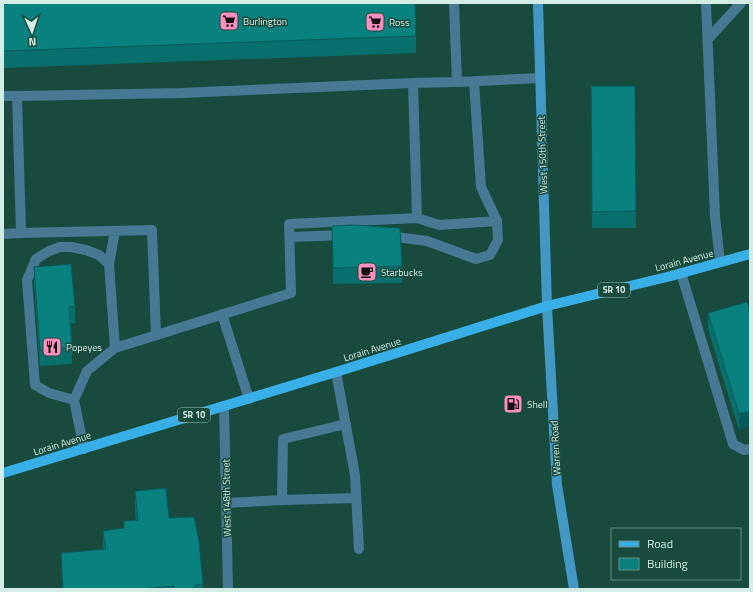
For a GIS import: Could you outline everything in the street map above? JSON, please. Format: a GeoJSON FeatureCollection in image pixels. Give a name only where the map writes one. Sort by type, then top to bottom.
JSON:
{"type":"FeatureCollection","features":[{"type":"Feature","properties":{"kind":"main road","name":"West 150th Street"},"geometry":{"type":"LineString","coordinates":[[538,3],[547,306]]}},
{"type":"Feature","properties":{"kind":"main road","name":"Lorain Avenue"},"geometry":{"type":"LineString","coordinates":[[3,473],[249,399],[547,306],[681,273],[750,254]]}},
{"type":"Feature","properties":{"kind":"main road","name":"Warren Road"},"geometry":{"type":"LineString","coordinates":[[547,306],[557,485],[574,589]]}},
{"type":"Feature","properties":{"kind":"street"},"geometry":{"type":"LineString","coordinates":[[454,3],[457,82]]}},
{"type":"Feature","properties":{"kind":"street"},"geometry":{"type":"LineString","coordinates":[[706,3],[715,216],[720,262]]}},
{"type":"Feature","properties":{"kind":"street"},"geometry":{"type":"LineString","coordinates":[[708,39],[741,3]]}},
{"type":"Feature","properties":{"kind":"street"},"geometry":{"type":"LineString","coordinates":[[3,96],[181,93],[540,78]]}},
{"type":"Feature","properties":{"kind":"street"},"geometry":{"type":"LineString","coordinates":[[378,235],[427,241],[476,259],[490,255],[498,240],[497,221],[481,187],[474,81]]}},
{"type":"Feature","properties":{"kind":"street"},"geometry":{"type":"LineString","coordinates":[[413,83],[417,218]]}},
{"type":"Feature","properties":{"kind":"street"},"geometry":{"type":"LineString","coordinates":[[17,96],[21,233]]}},
{"type":"Feature","properties":{"kind":"street"},"geometry":{"type":"LineString","coordinates":[[84,449],[74,400],[87,371],[115,348],[290,293],[289,224],[417,218],[439,225],[497,221]]}},
{"type":"Feature","properties":{"kind":"street"},"geometry":{"type":"LineString","coordinates":[[3,234],[152,230],[156,335]]}},
{"type":"Feature","properties":{"kind":"street"},"geometry":{"type":"LineString","coordinates":[[115,231],[109,264],[115,348]]}},
{"type":"Feature","properties":{"kind":"street"},"geometry":{"type":"LineString","coordinates":[[290,237],[355,235]]}},
{"type":"Feature","properties":{"kind":"street"},"geometry":{"type":"LineString","coordinates":[[74,400],[50,393],[35,384],[27,280],[36,259],[49,251],[60,247],[71,247],[99,254],[109,264]]}},
{"type":"Feature","properties":{"kind":"street"},"geometry":{"type":"LineString","coordinates":[[681,273],[733,444],[744,450],[750,449]]}},
{"type":"Feature","properties":{"kind":"street"},"geometry":{"type":"LineString","coordinates":[[222,314],[249,399]]}},
{"type":"Feature","properties":{"kind":"street"},"geometry":{"type":"LineString","coordinates":[[336,372],[355,474],[359,549]]}},
{"type":"Feature","properties":{"kind":"street","name":"West 148th Street"},"geometry":{"type":"LineString","coordinates":[[224,406],[228,589]]}},
{"type":"Feature","properties":{"kind":"street"},"geometry":{"type":"LineString","coordinates":[[282,500],[283,439],[346,424]]}},
{"type":"Feature","properties":{"kind":"street"},"geometry":{"type":"LineString","coordinates":[[226,503],[356,498]]}},
{"type":"Feature","properties":{"kind":"building"},"geometry":{"type":"Polygon","coordinates":[[[3,3],[415,3],[416,36],[3,51],[3,3]]]}},
{"type":"Feature","properties":{"kind":"building"},"geometry":{"type":"Polygon","coordinates":[[[591,86],[635,86],[636,211],[592,212],[591,86]]]}},
{"type":"Feature","properties":{"kind":"building"},"geometry":{"type":"Polygon","coordinates":[[[354,225],[400,228],[402,266],[333,268],[332,226],[354,225]]]}},
{"type":"Feature","properties":{"kind":"building"},"geometry":{"type":"Polygon","coordinates":[[[71,264],[75,306],[69,307],[72,348],[40,350],[34,267],[71,264]]]}},
{"type":"Feature","properties":{"kind":"building"},"geometry":{"type":"Polygon","coordinates":[[[747,302],[750,311],[750,411],[739,414],[708,313],[747,302]]]}},
{"type":"Feature","properties":{"kind":"building"},"geometry":{"type":"Polygon","coordinates":[[[166,488],[169,518],[194,517],[199,541],[203,584],[196,585],[193,589],[174,589],[174,586],[143,589],[63,589],[61,553],[106,549],[103,531],[124,528],[124,521],[138,520],[135,491],[166,488]]]}},
{"type":"Feature","properties":{"kind":"place","name":"Burlington"},"geometry":{"type":"Point","coordinates":[229,21]}},
{"type":"Feature","properties":{"kind":"place","name":"Ross"},"geometry":{"type":"Point","coordinates":[375,22]}},
{"type":"Feature","properties":{"kind":"place","name":"Starbucks"},"geometry":{"type":"Point","coordinates":[367,272]}},
{"type":"Feature","properties":{"kind":"place","name":"Popeyes"},"geometry":{"type":"Point","coordinates":[52,347]}},
{"type":"Feature","properties":{"kind":"place","name":"Shell"},"geometry":{"type":"Point","coordinates":[513,404]}}]}
